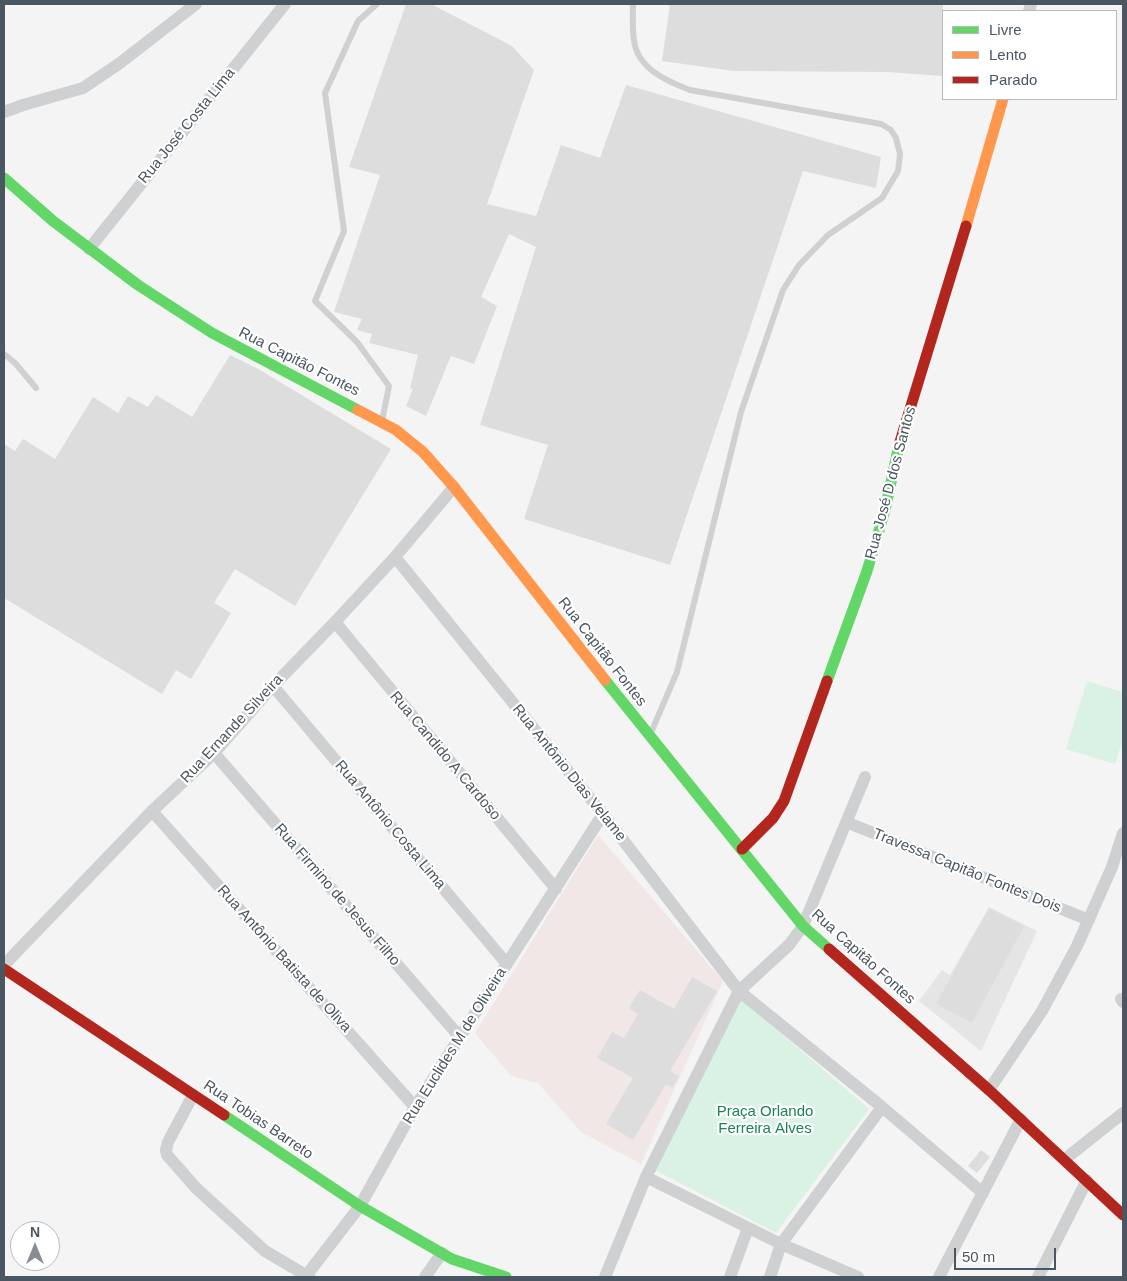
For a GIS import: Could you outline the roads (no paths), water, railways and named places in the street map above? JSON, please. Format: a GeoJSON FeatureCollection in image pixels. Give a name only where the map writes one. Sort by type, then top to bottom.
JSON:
{"type":"FeatureCollection","features":[{"type":"Feature","properties":{"kind":"street"},"geometry":{"type":"LineString","coordinates":[[4,112],[82,88],[120,63],[196,4]]}},
{"type":"Feature","properties":{"kind":"street","name":"Rua José Costa Lima"},"geometry":{"type":"LineString","coordinates":[[89,249],[285,4]]}},
{"type":"Feature","properties":{"kind":"street","name":"Rua José D dos Santos"},"geometry":{"type":"LineString","coordinates":[[742,849],[773,818],[784,801],[864,580],[885,510],[897,452],[938,321],[1003,100]]}},
{"type":"Feature","properties":{"kind":"street","name":"Rua Capitão Fontes"},"geometry":{"type":"LineString","coordinates":[[4,178],[53,221],[138,285],[212,333],[396,430],[423,452],[454,487],[650,737],[803,926],[989,1090],[1123,1215]]}},
{"type":"Feature","properties":{"kind":"street","name":"Rua Ernande Silveira"},"geometry":{"type":"LineString","coordinates":[[4,965],[152,811],[214,753],[273,686],[395,557],[454,487]]}},
{"type":"Feature","properties":{"kind":"street","name":"Rua Antônio Dias Velame"},"geometry":{"type":"LineString","coordinates":[[395,557],[603,814],[739,991]]}},
{"type":"Feature","properties":{"kind":"street","name":"Rua Candido A Cardoso"},"geometry":{"type":"LineString","coordinates":[[335,622],[556,889]]}},
{"type":"Feature","properties":{"kind":"street","name":"Rua Antônio Costa Lima"},"geometry":{"type":"LineString","coordinates":[[273,686],[508,964]]}},
{"type":"Feature","properties":{"kind":"street","name":"Rua Firmino de Jesus Filho"},"geometry":{"type":"LineString","coordinates":[[214,753],[459,1036]]}},
{"type":"Feature","properties":{"kind":"street"},"geometry":{"type":"LineString","coordinates":[[605,1277],[646,1177],[739,991],[788,945],[803,926],[865,777]]}},
{"type":"Feature","properties":{"kind":"street","name":"Rua Antônio Batista de Oliva"},"geometry":{"type":"LineString","coordinates":[[152,811],[415,1107]]}},
{"type":"Feature","properties":{"kind":"street","name":"Rua Euclides M de Oliveira"},"geometry":{"type":"LineString","coordinates":[[307,1276],[360,1206],[415,1107],[459,1036],[508,964],[603,814]]}},
{"type":"Feature","properties":{"kind":"street","name":"Travessa Capitão Fontes Dois"},"geometry":{"type":"LineString","coordinates":[[846,822],[1089,920]]}},
{"type":"Feature","properties":{"kind":"street"},"geometry":{"type":"LineString","coordinates":[[989,1090],[1042,1011],[1077,946],[1112,867],[1123,833]]}},
{"type":"Feature","properties":{"kind":"street","name":"Rua Tobias Barreto"},"geometry":{"type":"LineString","coordinates":[[4,969],[360,1206],[452,1259],[506,1277]]}},
{"type":"Feature","properties":{"kind":"street"},"geometry":{"type":"LineString","coordinates":[[739,991],[882,1107],[982,1193]]}},
{"type":"Feature","properties":{"kind":"street"},"geometry":{"type":"LineString","coordinates":[[193,1095],[168,1142],[167,1155],[184,1176],[236,1226],[265,1251],[307,1276]]}},
{"type":"Feature","properties":{"kind":"street"},"geometry":{"type":"LineString","coordinates":[[770,1277],[781,1244],[882,1107]]}},
{"type":"Feature","properties":{"kind":"street"},"geometry":{"type":"LineString","coordinates":[[1065,1159],[1123,1113]]}},
{"type":"Feature","properties":{"kind":"street"},"geometry":{"type":"LineString","coordinates":[[938,1277],[1021,1119]]}},
{"type":"Feature","properties":{"kind":"street"},"geometry":{"type":"LineString","coordinates":[[646,1177],[781,1244],[858,1277]]}},
{"type":"Feature","properties":{"kind":"street"},"geometry":{"type":"LineString","coordinates":[[1038,1277],[1087,1180]]}},
{"type":"Feature","properties":{"kind":"street"},"geometry":{"type":"LineString","coordinates":[[730,1277],[748,1228]]}},
{"type":"Feature","properties":{"kind":"street"},"geometry":{"type":"LineString","coordinates":[[425,1277],[442,1253]]}},
{"type":"Feature","properties":{"kind":"lane"},"geometry":{"type":"LineString","coordinates":[[377,4],[358,21],[325,93],[344,232],[315,301],[357,342],[389,386],[382,422]]}},
{"type":"Feature","properties":{"kind":"lane"},"geometry":{"type":"LineString","coordinates":[[633,4],[634,42],[638,53],[646,66],[666,81],[690,90],[881,124],[890,130],[896,138],[900,154],[898,171],[882,198],[828,235],[798,265],[782,290],[741,412],[677,672],[650,737]]}},
{"type":"Feature","properties":{"kind":"lane"},"geometry":{"type":"LineString","coordinates":[[4,354],[15,363],[36,388]]}},
{"type":"Feature","properties":{"kind":"park label","name":"Praça Orlando Ferreira Alves"},"geometry":{"type":"Point","coordinates":[765,1120]}}]}
